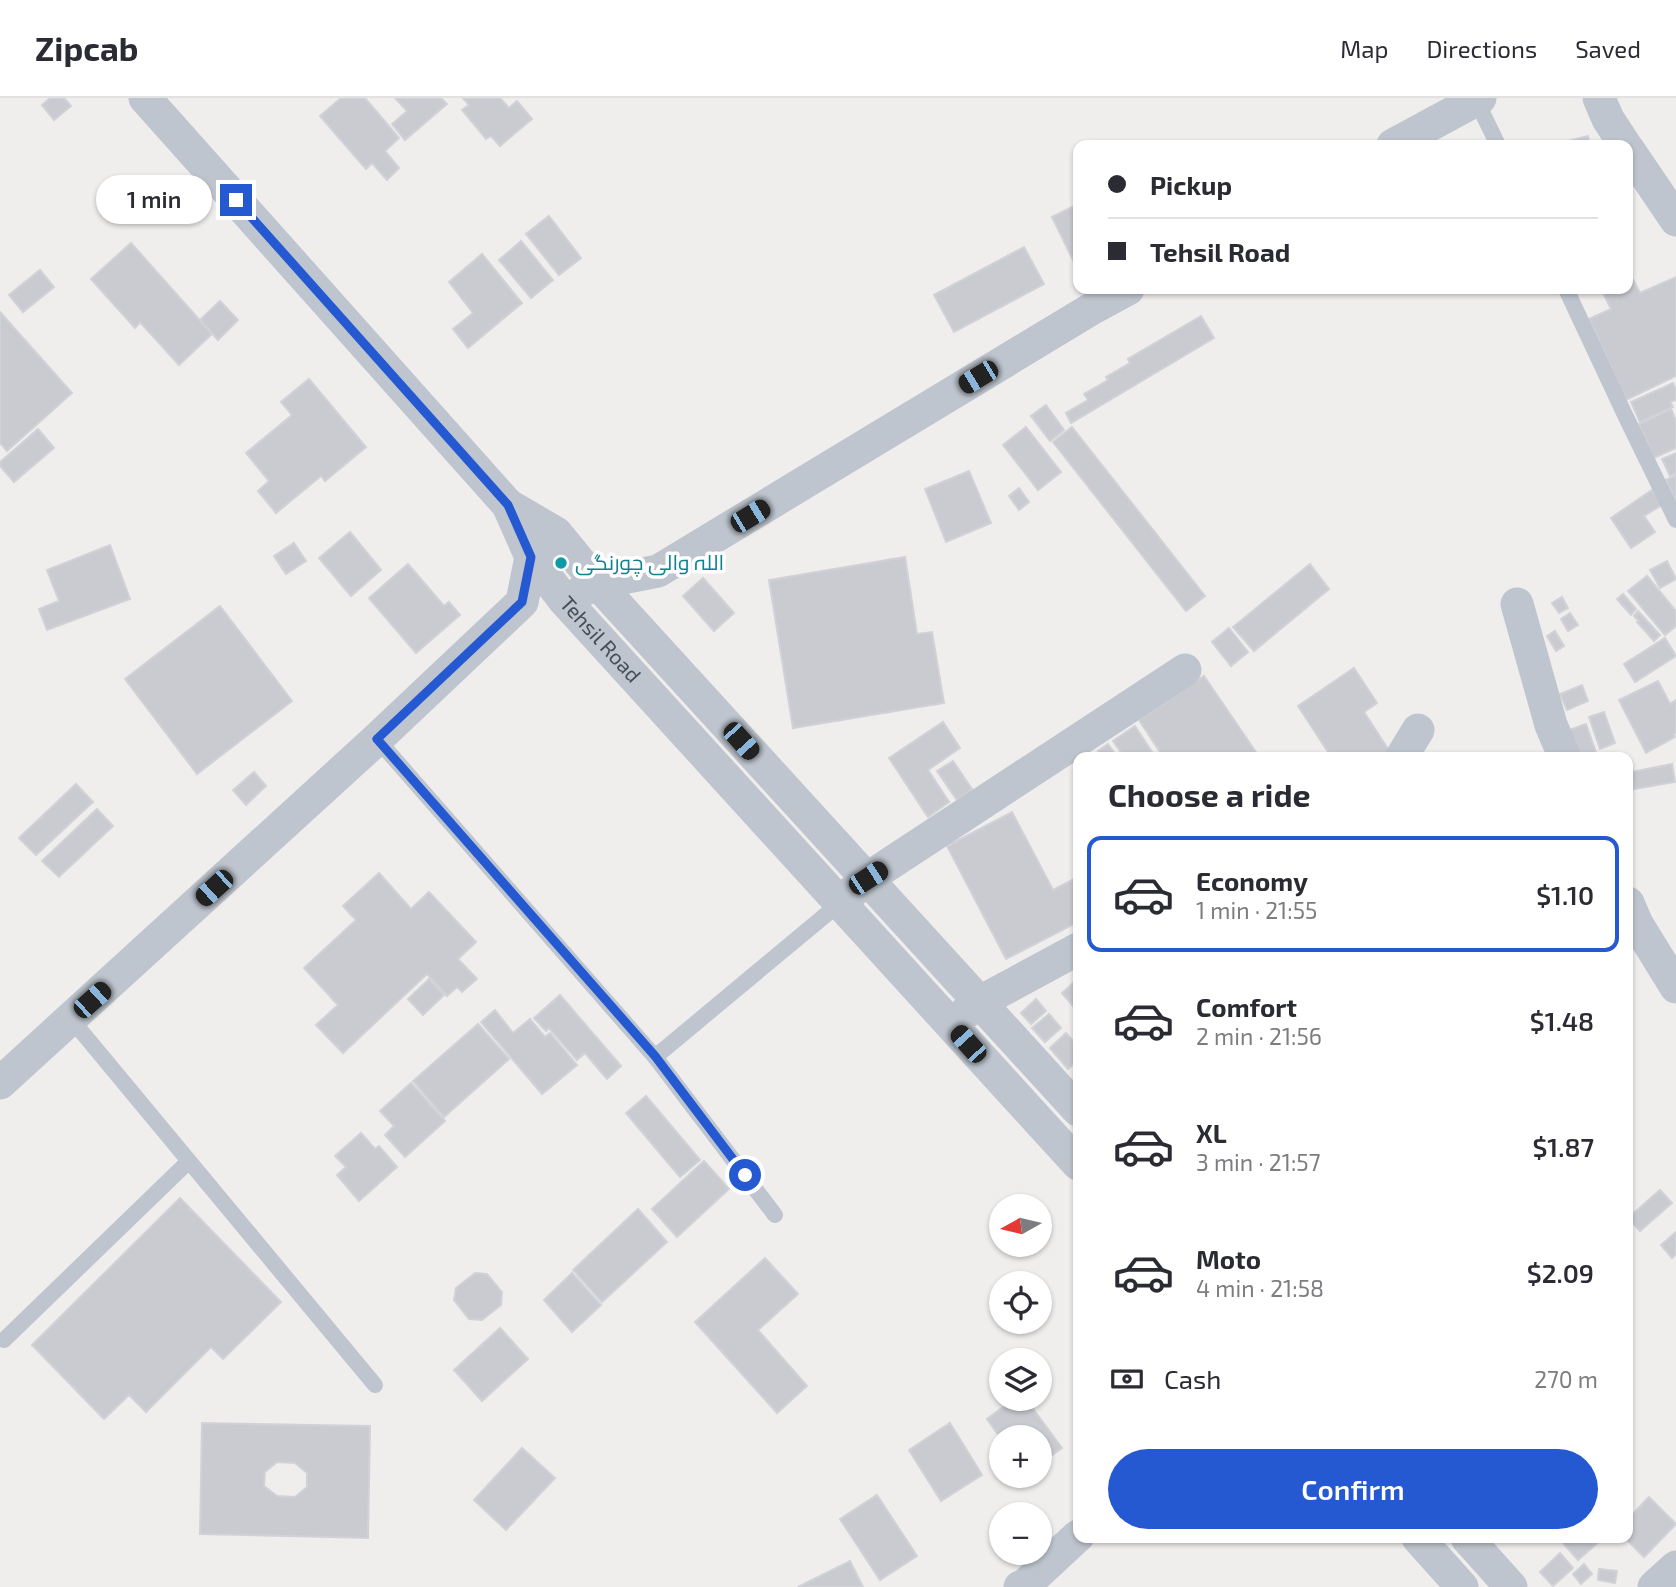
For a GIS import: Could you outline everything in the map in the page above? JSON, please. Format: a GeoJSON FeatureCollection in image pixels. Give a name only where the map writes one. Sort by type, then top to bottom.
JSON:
{"type":"FeatureCollection","features":[{"type":"Feature","properties":{"kind":"street","name":"Tehsil Road"},"geometry":{"type":"LineString","coordinates":[[145,98],[508,505],[531,557],[564,600],[1073,1159]]}},
{"type":"Feature","properties":{"kind":"street"},"geometry":{"type":"LineString","coordinates":[[1599,98],[1622,140]]}},
{"type":"Feature","properties":{"kind":"street"},"geometry":{"type":"LineString","coordinates":[[1402,140],[1478,99]]}},
{"type":"Feature","properties":{"kind":"street"},"geometry":{"type":"LineString","coordinates":[[1633,157],[1676,220]]}},
{"type":"Feature","properties":{"kind":"street"},"geometry":{"type":"LineString","coordinates":[[522,602],[564,600],[597,583],[658,571],[1119,294]]}},
{"type":"Feature","properties":{"kind":"street"},"geometry":{"type":"LineString","coordinates":[[508,505],[556,533],[597,583],[1073,1104]]}},
{"type":"Feature","properties":{"kind":"street"},"geometry":{"type":"LineString","coordinates":[[0,1083],[377,739],[522,602],[531,557],[556,533]]}},
{"type":"Feature","properties":{"kind":"street"},"geometry":{"type":"LineString","coordinates":[[1517,604],[1551,725],[1562,752]]}},
{"type":"Feature","properties":{"kind":"street"},"geometry":{"type":"LineString","coordinates":[[840,903],[868,878],[1185,670]]}},
{"type":"Feature","properties":{"kind":"street"},"geometry":{"type":"LineString","coordinates":[[1405,752],[1418,730]]}},
{"type":"Feature","properties":{"kind":"street"},"geometry":{"type":"LineString","coordinates":[[1633,915],[1676,987]]}},
{"type":"Feature","properties":{"kind":"street"},"geometry":{"type":"LineString","coordinates":[[950,1024],[981,1002],[1073,957]]}},
{"type":"Feature","properties":{"kind":"street"},"geometry":{"type":"LineString","coordinates":[[1020,1587],[1026,1585],[1073,1541]]}},
{"type":"Feature","properties":{"kind":"street"},"geometry":{"type":"LineString","coordinates":[[1422,1543],[1462,1587]]}},
{"type":"Feature","properties":{"kind":"street"},"geometry":{"type":"LineString","coordinates":[[1471,1543],[1511,1587]]}},
{"type":"Feature","properties":{"kind":"street"},"geometry":{"type":"LineString","coordinates":[[1654,1587],[1676,1567]]}},
{"type":"Feature","properties":{"kind":"lane"},"geometry":{"type":"LineString","coordinates":[[1478,99],[1497,140]]}},
{"type":"Feature","properties":{"kind":"lane"},"geometry":{"type":"LineString","coordinates":[[1568,294],[1676,520]]}},
{"type":"Feature","properties":{"kind":"lane"},"geometry":{"type":"LineString","coordinates":[[377,739],[655,1056],[775,1215]]}},
{"type":"Feature","properties":{"kind":"lane"},"geometry":{"type":"LineString","coordinates":[[655,1056],[840,903]]}},
{"type":"Feature","properties":{"kind":"lane"},"geometry":{"type":"LineString","coordinates":[[71,1019],[375,1385]]}},
{"type":"Feature","properties":{"kind":"lane"},"geometry":{"type":"LineString","coordinates":[[4,1340],[189,1161]]}},
{"type":"Feature","properties":{"kind":"building"},"geometry":{"type":"Polygon","coordinates":[[[50,98],[64,98],[71,106],[54,120],[42,105],[50,98]]]}},
{"type":"Feature","properties":{"kind":"building"},"geometry":{"type":"Polygon","coordinates":[[[341,98],[365,98],[399,138],[385,151],[399,168],[387,180],[372,163],[366,169],[320,116],[341,98]]]}},
{"type":"Feature","properties":{"kind":"building"},"geometry":{"type":"Polygon","coordinates":[[[395,98],[441,98],[447,104],[405,140],[392,124],[407,111],[395,98]]]}},
{"type":"Feature","properties":{"kind":"building"},"geometry":{"type":"Polygon","coordinates":[[[463,98],[500,98],[509,108],[517,101],[532,119],[500,146],[491,136],[486,139],[462,110],[469,105],[463,98]]]}},
{"type":"Feature","properties":{"kind":"building"},"geometry":{"type":"Polygon","coordinates":[[[1588,136],[1589,140],[1572,140],[1588,136]]]}},
{"type":"Feature","properties":{"kind":"building"},"geometry":{"type":"Polygon","coordinates":[[[1073,206],[1073,260],[1052,217],[1073,206]]]}},
{"type":"Feature","properties":{"kind":"building"},"geometry":{"type":"Polygon","coordinates":[[[549,216],[581,258],[559,275],[526,234],[549,216]]]}},
{"type":"Feature","properties":{"kind":"building"},"geometry":{"type":"Polygon","coordinates":[[[521,241],[553,280],[531,298],[499,260],[521,241]]]}},
{"type":"Feature","properties":{"kind":"building"},"geometry":{"type":"Polygon","coordinates":[[[131,243],[212,334],[179,365],[140,322],[135,328],[91,279],[131,243]]]}},
{"type":"Feature","properties":{"kind":"building"},"geometry":{"type":"Polygon","coordinates":[[[1024,247],[1044,284],[954,332],[934,295],[1024,247]]]}},
{"type":"Feature","properties":{"kind":"building"},"geometry":{"type":"Polygon","coordinates":[[[482,254],[522,303],[468,348],[453,329],[473,313],[449,282],[482,254]]]}},
{"type":"Feature","properties":{"kind":"building"},"geometry":{"type":"Polygon","coordinates":[[[40,270],[54,287],[23,312],[9,295],[40,270]]]}},
{"type":"Feature","properties":{"kind":"building"},"geometry":{"type":"Polygon","coordinates":[[[1676,277],[1676,376],[1626,400],[1589,319],[1611,309],[1604,294],[1633,294],[1633,280],[1640,293],[1676,277]]]}},
{"type":"Feature","properties":{"kind":"building"},"geometry":{"type":"Polygon","coordinates":[[[220,301],[238,320],[218,340],[200,320],[220,301]]]}},
{"type":"Feature","properties":{"kind":"building"},"geometry":{"type":"Polygon","coordinates":[[[0,312],[72,393],[7,451],[0,443],[0,312]]]}},
{"type":"Feature","properties":{"kind":"building"},"geometry":{"type":"Polygon","coordinates":[[[1201,316],[1214,338],[1071,423],[1066,413],[1088,400],[1084,394],[1130,363],[1128,359],[1201,316]]]}},
{"type":"Feature","properties":{"kind":"building"},"geometry":{"type":"Polygon","coordinates":[[[309,379],[366,447],[325,481],[321,476],[276,513],[258,491],[269,481],[246,453],[292,415],[281,402],[309,379]]]}},
{"type":"Feature","properties":{"kind":"building"},"geometry":{"type":"Polygon","coordinates":[[[1673,383],[1676,400],[1670,402],[1673,407],[1640,422],[1631,402],[1673,383]]]}},
{"type":"Feature","properties":{"kind":"building"},"geometry":{"type":"Polygon","coordinates":[[[1046,405],[1064,430],[1050,441],[1031,416],[1046,405]]]}},
{"type":"Feature","properties":{"kind":"building"},"geometry":{"type":"Polygon","coordinates":[[[1671,409],[1676,421],[1676,448],[1654,458],[1639,424],[1671,409]]]}},
{"type":"Feature","properties":{"kind":"building"},"geometry":{"type":"Polygon","coordinates":[[[1026,427],[1061,472],[1038,490],[1003,445],[1026,427]]]}},
{"type":"Feature","properties":{"kind":"building"},"geometry":{"type":"Polygon","coordinates":[[[1072,427],[1205,596],[1186,611],[1053,442],[1072,427]]]}},
{"type":"Feature","properties":{"kind":"building"},"geometry":{"type":"Polygon","coordinates":[[[38,429],[54,448],[14,482],[0,466],[0,462],[38,429]]]}},
{"type":"Feature","properties":{"kind":"building"},"geometry":{"type":"Polygon","coordinates":[[[1676,453],[1676,473],[1670,476],[1662,459],[1676,453]]]}},
{"type":"Feature","properties":{"kind":"building"},"geometry":{"type":"Polygon","coordinates":[[[969,471],[991,523],[946,542],[925,489],[969,471]]]}},
{"type":"Feature","properties":{"kind":"building"},"geometry":{"type":"Polygon","coordinates":[[[1676,475],[1676,502],[1666,480],[1676,475]]]}},
{"type":"Feature","properties":{"kind":"building"},"geometry":{"type":"Polygon","coordinates":[[[1019,488],[1029,502],[1019,510],[1009,496],[1019,488]]]}},
{"type":"Feature","properties":{"kind":"building"},"geometry":{"type":"Polygon","coordinates":[[[1652,490],[1662,505],[1644,516],[1655,532],[1631,548],[1611,518],[1652,490]]]}},
{"type":"Feature","properties":{"kind":"building"},"geometry":{"type":"Polygon","coordinates":[[[350,532],[381,570],[351,596],[319,558],[350,532]]]}},
{"type":"Feature","properties":{"kind":"building"},"geometry":{"type":"Polygon","coordinates":[[[294,543],[306,561],[286,574],[274,556],[294,543]]]}},
{"type":"Feature","properties":{"kind":"building"},"geometry":{"type":"Polygon","coordinates":[[[110,545],[130,599],[47,630],[39,609],[59,601],[47,570],[110,545]]]}},
{"type":"Feature","properties":{"kind":"building"},"geometry":{"type":"Polygon","coordinates":[[[905,557],[917,634],[932,632],[944,703],[793,728],[769,580],[905,557]]]}},
{"type":"Feature","properties":{"kind":"building"},"geometry":{"type":"Polygon","coordinates":[[[1667,561],[1676,579],[1660,588],[1650,570],[1667,561]]]}},
{"type":"Feature","properties":{"kind":"building"},"geometry":{"type":"Polygon","coordinates":[[[408,564],[444,606],[449,602],[460,615],[416,653],[369,598],[408,564]]]}},
{"type":"Feature","properties":{"kind":"building"},"geometry":{"type":"Polygon","coordinates":[[[1310,564],[1329,589],[1254,651],[1233,627],[1310,564]]]}},
{"type":"Feature","properties":{"kind":"building"},"geometry":{"type":"Polygon","coordinates":[[[1647,576],[1676,611],[1676,626],[1665,635],[1628,591],[1647,576]]]}},
{"type":"Feature","properties":{"kind":"building"},"geometry":{"type":"Polygon","coordinates":[[[703,578],[734,613],[714,631],[683,596],[703,578]]]}},
{"type":"Feature","properties":{"kind":"building"},"geometry":{"type":"Polygon","coordinates":[[[1623,594],[1636,609],[1631,615],[1617,599],[1623,594]]]}},
{"type":"Feature","properties":{"kind":"building"},"geometry":{"type":"Polygon","coordinates":[[[1562,597],[1568,608],[1559,613],[1552,603],[1562,597]]]}},
{"type":"Feature","properties":{"kind":"building"},"geometry":{"type":"Polygon","coordinates":[[[220,606],[292,701],[197,774],[125,679],[220,606]]]}},
{"type":"Feature","properties":{"kind":"building"},"geometry":{"type":"Polygon","coordinates":[[[1638,611],[1660,635],[1654,641],[1637,622],[1639,621],[1634,616],[1638,611]]]}},
{"type":"Feature","properties":{"kind":"building"},"geometry":{"type":"Polygon","coordinates":[[[1570,613],[1578,625],[1568,631],[1561,619],[1570,613]]]}},
{"type":"Feature","properties":{"kind":"building"},"geometry":{"type":"Polygon","coordinates":[[[1229,628],[1248,652],[1231,666],[1212,642],[1229,628]]]}},
{"type":"Feature","properties":{"kind":"building"},"geometry":{"type":"Polygon","coordinates":[[[1555,631],[1564,646],[1556,651],[1547,636],[1555,631]]]}},
{"type":"Feature","properties":{"kind":"building"},"geometry":{"type":"Polygon","coordinates":[[[1665,638],[1676,656],[1635,682],[1624,664],[1665,638]]]}},
{"type":"Feature","properties":{"kind":"building"},"geometry":{"type":"Polygon","coordinates":[[[1354,668],[1377,703],[1364,712],[1390,752],[1328,752],[1298,706],[1354,668]]]}},
{"type":"Feature","properties":{"kind":"building"},"geometry":{"type":"Polygon","coordinates":[[[1204,676],[1256,752],[1160,752],[1139,720],[1204,676]]]}},
{"type":"Feature","properties":{"kind":"building"},"geometry":{"type":"Polygon","coordinates":[[[1658,681],[1670,704],[1676,700],[1676,733],[1675,737],[1646,753],[1619,700],[1658,681]]]}},
{"type":"Feature","properties":{"kind":"building"},"geometry":{"type":"Polygon","coordinates":[[[1582,685],[1588,701],[1567,710],[1560,694],[1582,685]]]}},
{"type":"Feature","properties":{"kind":"building"},"geometry":{"type":"Polygon","coordinates":[[[1604,712],[1615,743],[1600,749],[1589,717],[1604,712]]]}},
{"type":"Feature","properties":{"kind":"building"},"geometry":{"type":"Polygon","coordinates":[[[943,722],[960,748],[928,770],[949,802],[928,817],[889,758],[943,722]]]}},
{"type":"Feature","properties":{"kind":"building"},"geometry":{"type":"Polygon","coordinates":[[[1586,724],[1596,752],[1577,752],[1569,730],[1586,724]]]}},
{"type":"Feature","properties":{"kind":"building"},"geometry":{"type":"Polygon","coordinates":[[[1135,726],[1152,752],[1121,752],[1113,741],[1135,726]]]}},
{"type":"Feature","properties":{"kind":"building"},"geometry":{"type":"Polygon","coordinates":[[[1108,744],[1114,752],[1099,752],[1108,744]]]}},
{"type":"Feature","properties":{"kind":"building"},"geometry":{"type":"Polygon","coordinates":[[[953,761],[972,789],[957,800],[937,771],[953,761]]]}},
{"type":"Feature","properties":{"kind":"building"},"geometry":{"type":"Polygon","coordinates":[[[1672,764],[1675,782],[1634,789],[1633,772],[1672,764]]]}},
{"type":"Feature","properties":{"kind":"building"},"geometry":{"type":"Polygon","coordinates":[[[254,772],[266,786],[246,805],[233,790],[254,772]]]}},
{"type":"Feature","properties":{"kind":"building"},"geometry":{"type":"Polygon","coordinates":[[[76,784],[93,802],[36,855],[19,838],[76,784]]]}},
{"type":"Feature","properties":{"kind":"building"},"geometry":{"type":"Polygon","coordinates":[[[97,809],[113,826],[59,877],[42,861],[97,809]]]}},
{"type":"Feature","properties":{"kind":"building"},"geometry":{"type":"Polygon","coordinates":[[[1012,812],[1053,890],[1073,880],[1073,925],[1006,959],[947,846],[1012,812]]]}},
{"type":"Feature","properties":{"kind":"building"},"geometry":{"type":"Polygon","coordinates":[[[379,873],[411,909],[429,892],[476,942],[458,959],[477,979],[462,992],[457,987],[447,996],[427,974],[343,1053],[316,1025],[338,1005],[304,968],[356,920],[343,906],[379,873]]]}},
{"type":"Feature","properties":{"kind":"building"},"geometry":{"type":"Polygon","coordinates":[[[429,979],[444,995],[423,1015],[408,999],[429,979]]]}},
{"type":"Feature","properties":{"kind":"building"},"geometry":{"type":"Polygon","coordinates":[[[1073,983],[1073,1006],[1062,993],[1073,983]]]}},
{"type":"Feature","properties":{"kind":"building"},"geometry":{"type":"Polygon","coordinates":[[[560,995],[621,1066],[607,1079],[585,1053],[577,1060],[549,1028],[546,1031],[534,1018],[560,995]]]}},
{"type":"Feature","properties":{"kind":"building"},"geometry":{"type":"Polygon","coordinates":[[[1036,999],[1046,1011],[1031,1024],[1021,1013],[1036,999]]]}},
{"type":"Feature","properties":{"kind":"building"},"geometry":{"type":"Polygon","coordinates":[[[495,1010],[513,1033],[530,1019],[545,1037],[550,1033],[577,1065],[542,1094],[481,1022],[495,1010]]]}},
{"type":"Feature","properties":{"kind":"building"},"geometry":{"type":"Polygon","coordinates":[[[1049,1014],[1061,1028],[1045,1042],[1032,1028],[1049,1014]]]}},
{"type":"Feature","properties":{"kind":"building"},"geometry":{"type":"Polygon","coordinates":[[[478,1024],[509,1059],[444,1117],[413,1081],[478,1024]]]}},
{"type":"Feature","properties":{"kind":"building"},"geometry":{"type":"Polygon","coordinates":[[[1066,1033],[1073,1041],[1073,1064],[1068,1069],[1050,1048],[1066,1033]]]}},
{"type":"Feature","properties":{"kind":"building"},"geometry":{"type":"Polygon","coordinates":[[[411,1083],[445,1121],[405,1157],[385,1135],[394,1126],[380,1111],[411,1083]]]}},
{"type":"Feature","properties":{"kind":"building"},"geometry":{"type":"Polygon","coordinates":[[[646,1096],[700,1160],[680,1177],[626,1113],[646,1096]]]}},
{"type":"Feature","properties":{"kind":"building"},"geometry":{"type":"Polygon","coordinates":[[[361,1133],[375,1149],[379,1146],[397,1167],[359,1201],[337,1175],[346,1167],[335,1156],[361,1133]]]}},
{"type":"Feature","properties":{"kind":"building"},"geometry":{"type":"Polygon","coordinates":[[[704,1161],[729,1189],[677,1237],[652,1209],[704,1161]]]}},
{"type":"Feature","properties":{"kind":"building"},"geometry":{"type":"Polygon","coordinates":[[[1660,1190],[1672,1203],[1640,1231],[1633,1223],[1633,1214],[1660,1190]]]}},
{"type":"Feature","properties":{"kind":"building"},"geometry":{"type":"Polygon","coordinates":[[[180,1198],[281,1302],[223,1359],[211,1347],[146,1412],[129,1395],[104,1419],[32,1345],[180,1198]]]}},
{"type":"Feature","properties":{"kind":"building"},"geometry":{"type":"Polygon","coordinates":[[[638,1209],[667,1242],[602,1302],[573,1270],[638,1209]]]}},
{"type":"Feature","properties":{"kind":"building"},"geometry":{"type":"Polygon","coordinates":[[[1676,1232],[1676,1254],[1672,1258],[1661,1245],[1676,1232]]]}},
{"type":"Feature","properties":{"kind":"building"},"geometry":{"type":"Polygon","coordinates":[[[765,1258],[798,1294],[758,1330],[807,1386],[777,1413],[695,1322],[765,1258]]]}},
{"type":"Feature","properties":{"kind":"building"},"geometry":{"type":"Polygon","coordinates":[[[475,1273],[487,1274],[502,1292],[501,1305],[482,1320],[469,1319],[454,1300],[456,1288],[475,1273]]]}},
{"type":"Feature","properties":{"kind":"building"},"geometry":{"type":"Polygon","coordinates":[[[572,1273],[601,1305],[572,1332],[544,1300],[572,1273]]]}},
{"type":"Feature","properties":{"kind":"building"},"geometry":{"type":"Polygon","coordinates":[[[500,1328],[528,1359],[482,1401],[454,1370],[500,1328]]]}},
{"type":"Feature","properties":{"kind":"building"},"geometry":{"type":"Polygon","coordinates":[[[998,1411],[1035,1411],[1045,1425],[991,1425],[987,1419],[998,1411]]]}},
{"type":"Feature","properties":{"kind":"building"},"geometry":{"type":"Polygon","coordinates":[[[202,1423],[370,1426],[368,1538],[200,1534],[202,1423]],[[277,1462],[265,1472],[264,1486],[277,1496],[295,1497],[307,1487],[307,1473],[295,1463],[277,1462]]]}},
{"type":"Feature","properties":{"kind":"building"},"geometry":{"type":"Polygon","coordinates":[[[950,1423],[982,1475],[941,1501],[909,1450],[950,1423]]]}},
{"type":"Feature","properties":{"kind":"building"},"geometry":{"type":"Polygon","coordinates":[[[1052,1434],[1062,1448],[1052,1455],[1052,1434]]]}},
{"type":"Feature","properties":{"kind":"building"},"geometry":{"type":"Polygon","coordinates":[[[522,1448],[555,1478],[506,1530],[474,1500],[522,1448]]]}},
{"type":"Feature","properties":{"kind":"building"},"geometry":{"type":"Polygon","coordinates":[[[877,1495],[917,1556],[880,1580],[840,1519],[877,1495]]]}},
{"type":"Feature","properties":{"kind":"building"},"geometry":{"type":"Polygon","coordinates":[[[1649,1497],[1676,1524],[1644,1557],[1630,1543],[1633,1543],[1633,1514],[1649,1497]]]}},
{"type":"Feature","properties":{"kind":"building"},"geometry":{"type":"Polygon","coordinates":[[[1563,1543],[1597,1543],[1578,1560],[1563,1543]]]}},
{"type":"Feature","properties":{"kind":"building"},"geometry":{"type":"Polygon","coordinates":[[[1560,1553],[1573,1568],[1553,1586],[1540,1572],[1560,1553]]]}},
{"type":"Feature","properties":{"kind":"building"},"geometry":{"type":"Polygon","coordinates":[[[850,1561],[863,1587],[798,1587],[850,1561]]]}},
{"type":"Feature","properties":{"kind":"building"},"geometry":{"type":"Polygon","coordinates":[[[1584,1564],[1592,1574],[1581,1584],[1573,1574],[1584,1564]]]}},
{"type":"Feature","properties":{"kind":"building"},"geometry":{"type":"Polygon","coordinates":[[[1599,1569],[1617,1571],[1615,1583],[1598,1580],[1599,1569]]]}},
{"type":"Feature","properties":{"kind":"place","name":"اللہ والی چورنگی"},"geometry":{"type":"Point","coordinates":[561,563]}},
{"type":"Feature","properties":{"kind":"route"},"geometry":{"type":"LineString","coordinates":[[236,200],[508,505],[531,557],[522,602],[377,739],[655,1056],[745,1175]]}}]}
